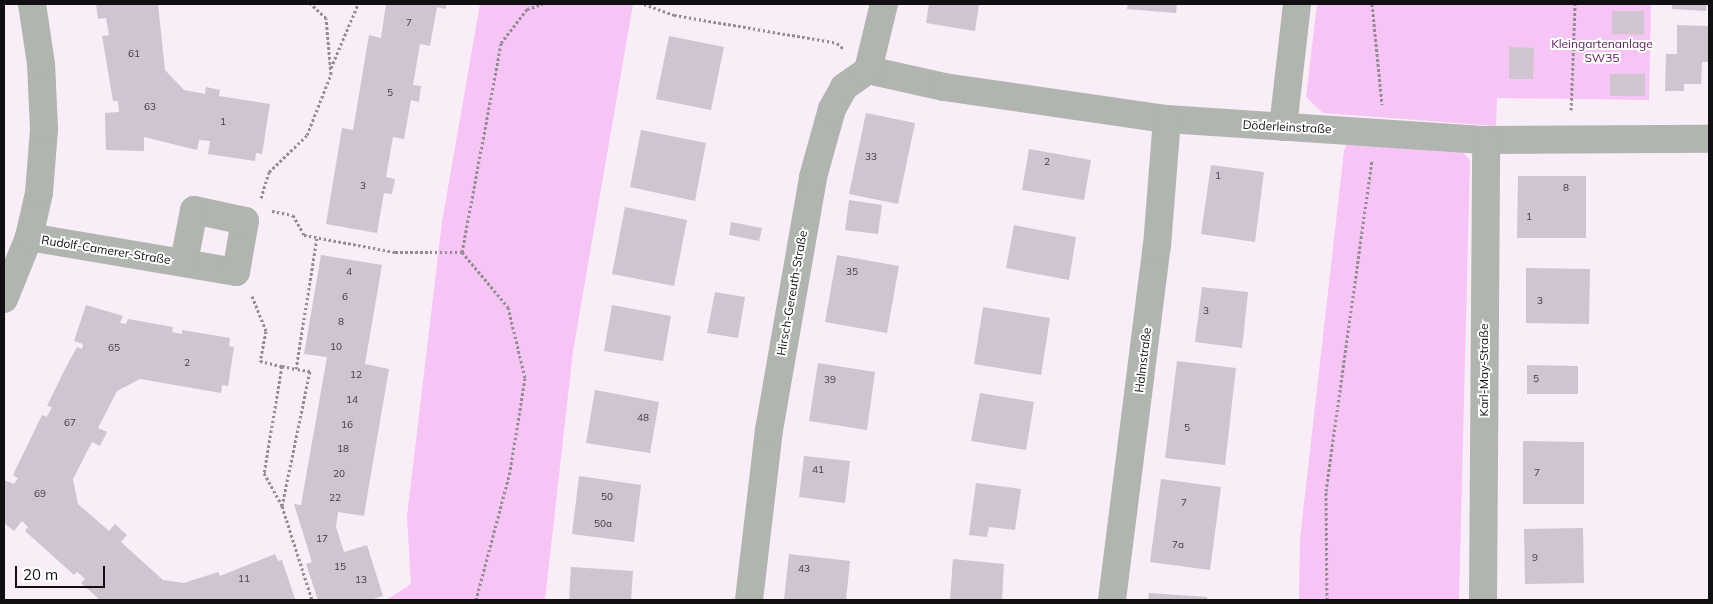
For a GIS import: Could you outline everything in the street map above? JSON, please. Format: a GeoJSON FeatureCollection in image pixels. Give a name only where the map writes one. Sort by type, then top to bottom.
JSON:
{"type":"FeatureCollection","features":[{"type":"Feature","properties":{"kind":"street"},"geometry":{"type":"LineString","coordinates":[[4,299],[29,237],[39,192],[44,129],[41,64],[32,4]]}},
{"type":"Feature","properties":{"kind":"street"},"geometry":{"type":"LineString","coordinates":[[868,70],[884,4]]}},
{"type":"Feature","properties":{"kind":"street"},"geometry":{"type":"LineString","coordinates":[[1283,127],[1297,4]]}},
{"type":"Feature","properties":{"kind":"street","name":"Döderleinstraße"},"geometry":{"type":"LineString","coordinates":[[868,70],[944,87],[1167,120],[1486,140],[1709,139]]}},
{"type":"Feature","properties":{"kind":"street","name":"Hirsch-Gereuth-Straße"},"geometry":{"type":"LineString","coordinates":[[749,600],[769,430],[813,177],[832,109],[844,87],[868,70]]}},
{"type":"Feature","properties":{"kind":"street","name":"Halmstraße"},"geometry":{"type":"LineString","coordinates":[[1112,600],[1157,246],[1167,120]]}},
{"type":"Feature","properties":{"kind":"street","name":"Karl-May-Straße"},"geometry":{"type":"LineString","coordinates":[[1483,600],[1486,140]]}},
{"type":"Feature","properties":{"kind":"street","name":"Rudolf-Camerer-Straße"},"geometry":{"type":"LineString","coordinates":[[29,237],[236,272],[245,221],[194,210],[184,262]]}},
{"type":"Feature","properties":{"kind":"path"},"geometry":{"type":"LineString","coordinates":[[311,4],[326,18],[331,69]]}},
{"type":"Feature","properties":{"kind":"path"},"geometry":{"type":"LineString","coordinates":[[259,208],[269,172],[307,135],[331,69],[358,4]]}},
{"type":"Feature","properties":{"kind":"path"},"geometry":{"type":"LineString","coordinates":[[462,252],[501,43],[527,9],[542,4]]}},
{"type":"Feature","properties":{"kind":"path"},"geometry":{"type":"LineString","coordinates":[[644,4],[674,15],[838,43],[868,70]]}},
{"type":"Feature","properties":{"kind":"path"},"geometry":{"type":"LineString","coordinates":[[1327,600],[1326,491],[1379,133],[1382,70],[1372,4]]}},
{"type":"Feature","properties":{"kind":"path"},"geometry":{"type":"LineString","coordinates":[[1569,140],[1575,4]]}},
{"type":"Feature","properties":{"kind":"path"},"geometry":{"type":"LineString","coordinates":[[267,210],[293,215],[304,235],[317,238],[396,252],[462,252]]}},
{"type":"Feature","properties":{"kind":"path"},"geometry":{"type":"LineString","coordinates":[[296,369],[317,238]]}},
{"type":"Feature","properties":{"kind":"path"},"geometry":{"type":"LineString","coordinates":[[462,252],[508,307],[525,378],[510,472],[476,600]]}},
{"type":"Feature","properties":{"kind":"path"},"geometry":{"type":"LineString","coordinates":[[236,272],[254,299],[266,331],[260,362],[310,371],[282,506]]}},
{"type":"Feature","properties":{"kind":"path"},"geometry":{"type":"LineString","coordinates":[[282,366],[264,473],[282,506],[312,600]]}},
{"type":"Feature","properties":{"kind":"green space"},"geometry":{"type":"Polygon","coordinates":[[[480,4],[633,4],[573,351],[545,600],[386,600],[411,584],[407,516],[442,222],[480,4]]]}},
{"type":"Feature","properties":{"kind":"green space","name":"Kleingartenanlage SW35"},"geometry":{"type":"Polygon","coordinates":[[[1317,4],[1651,4],[1649,100],[1497,98],[1496,126],[1323,113],[1306,97],[1317,4]]]}},
{"type":"Feature","properties":{"kind":"green space"},"geometry":{"type":"Polygon","coordinates":[[[1350,137],[1457,146],[1470,160],[1459,600],[1299,600],[1300,539],[1344,151],[1350,137]]]}},
{"type":"Feature","properties":{"kind":"building"},"geometry":{"type":"Polygon","coordinates":[[[96,4],[158,4],[165,70],[184,90],[205,94],[206,87],[220,90],[219,96],[270,104],[262,154],[256,153],[255,161],[208,154],[210,141],[199,140],[197,150],[144,137],[144,151],[106,150],[105,113],[119,112],[118,101],[113,101],[102,36],[109,35],[106,18],[98,19],[96,4]]]}},
{"type":"Feature","properties":{"kind":"building"},"geometry":{"type":"Polygon","coordinates":[[[386,4],[446,4],[446,9],[437,7],[430,46],[420,44],[413,85],[421,86],[419,102],[411,100],[404,139],[393,137],[386,177],[395,179],[392,194],[384,193],[377,233],[326,224],[342,128],[353,130],[369,35],[381,38],[386,4]]]}},
{"type":"Feature","properties":{"kind":"building"},"geometry":{"type":"Polygon","coordinates":[[[929,4],[979,4],[975,31],[926,23],[929,4]]]}},
{"type":"Feature","properties":{"kind":"building"},"geometry":{"type":"Polygon","coordinates":[[[1128,4],[1177,4],[1176,13],[1127,9],[1128,4]]]}},
{"type":"Feature","properties":{"kind":"building"},"geometry":{"type":"Polygon","coordinates":[[[1672,4],[1707,4],[1706,11],[1672,9],[1672,4]]]}},
{"type":"Feature","properties":{"kind":"building"},"geometry":{"type":"Polygon","coordinates":[[[1612,11],[1644,11],[1644,35],[1612,34],[1612,11]]]}},
{"type":"Feature","properties":{"kind":"building"},"geometry":{"type":"Polygon","coordinates":[[[1677,25],[1709,26],[1709,62],[1702,62],[1701,84],[1684,84],[1684,91],[1665,91],[1666,54],[1677,54],[1677,25]]]}},
{"type":"Feature","properties":{"kind":"building"},"geometry":{"type":"Polygon","coordinates":[[[669,36],[724,47],[711,110],[656,99],[669,36]]]}},
{"type":"Feature","properties":{"kind":"building"},"geometry":{"type":"Polygon","coordinates":[[[1509,47],[1534,48],[1533,79],[1509,79],[1509,47]]]}},
{"type":"Feature","properties":{"kind":"building"},"geometry":{"type":"Polygon","coordinates":[[[1610,74],[1645,74],[1645,96],[1610,96],[1610,74]]]}},
{"type":"Feature","properties":{"kind":"building"},"geometry":{"type":"Polygon","coordinates":[[[866,113],[915,123],[898,204],[849,194],[866,113]]]}},
{"type":"Feature","properties":{"kind":"building"},"geometry":{"type":"Polygon","coordinates":[[[641,130],[706,143],[695,201],[630,187],[641,130]]]}},
{"type":"Feature","properties":{"kind":"building"},"geometry":{"type":"Polygon","coordinates":[[[1029,149],[1091,160],[1084,200],[1022,190],[1029,149]]]}},
{"type":"Feature","properties":{"kind":"building"},"geometry":{"type":"Polygon","coordinates":[[[1211,165],[1264,172],[1255,242],[1201,234],[1211,165]]]}},
{"type":"Feature","properties":{"kind":"building"},"geometry":{"type":"Polygon","coordinates":[[[1518,176],[1586,176],[1586,238],[1517,238],[1518,176]]]}},
{"type":"Feature","properties":{"kind":"building"},"geometry":{"type":"Polygon","coordinates":[[[849,200],[882,205],[878,234],[845,230],[849,200]]]}},
{"type":"Feature","properties":{"kind":"building"},"geometry":{"type":"Polygon","coordinates":[[[625,207],[687,220],[674,286],[612,274],[625,207]]]}},
{"type":"Feature","properties":{"kind":"building"},"geometry":{"type":"Polygon","coordinates":[[[731,222],[762,228],[759,241],[729,235],[731,222]]]}},
{"type":"Feature","properties":{"kind":"building"},"geometry":{"type":"Polygon","coordinates":[[[1014,225],[1076,237],[1069,280],[1006,268],[1014,225]]]}},
{"type":"Feature","properties":{"kind":"building"},"geometry":{"type":"Polygon","coordinates":[[[321,255],[382,265],[365,364],[389,369],[364,516],[338,512],[336,527],[344,552],[367,545],[383,596],[370,600],[318,600],[306,564],[312,562],[294,504],[301,505],[327,357],[304,354],[321,255]]]}},
{"type":"Feature","properties":{"kind":"building"},"geometry":{"type":"Polygon","coordinates":[[[837,255],[899,266],[887,333],[825,322],[837,255]]]}},
{"type":"Feature","properties":{"kind":"building"},"geometry":{"type":"Polygon","coordinates":[[[1526,268],[1590,269],[1589,324],[1526,323],[1526,268]]]}},
{"type":"Feature","properties":{"kind":"building"},"geometry":{"type":"Polygon","coordinates":[[[1202,287],[1248,292],[1242,348],[1195,342],[1202,287]]]}},
{"type":"Feature","properties":{"kind":"building"},"geometry":{"type":"Polygon","coordinates":[[[715,292],[745,297],[738,338],[707,333],[715,292]]]}},
{"type":"Feature","properties":{"kind":"building"},"geometry":{"type":"Polygon","coordinates":[[[86,305],[123,316],[120,323],[126,324],[128,319],[173,327],[172,332],[182,334],[182,330],[230,338],[229,346],[234,347],[228,386],[222,385],[221,393],[140,379],[117,391],[98,428],[107,432],[100,446],[92,442],[73,479],[78,504],[109,531],[115,524],[127,535],[121,542],[163,580],[184,583],[218,572],[220,576],[275,554],[278,561],[282,560],[295,599],[100,600],[81,583],[85,579],[81,575],[77,572],[74,575],[25,531],[28,527],[22,521],[14,531],[4,523],[4,480],[14,484],[18,478],[13,475],[42,415],[47,417],[52,407],[47,406],[77,347],[82,349],[83,344],[74,341],[86,305]]]}},
{"type":"Feature","properties":{"kind":"building"},"geometry":{"type":"Polygon","coordinates":[[[612,305],[671,316],[663,361],[604,351],[612,305]]]}},
{"type":"Feature","properties":{"kind":"building"},"geometry":{"type":"Polygon","coordinates":[[[983,307],[1050,318],[1041,375],[974,364],[983,307]]]}},
{"type":"Feature","properties":{"kind":"building"},"geometry":{"type":"Polygon","coordinates":[[[1177,361],[1236,368],[1225,465],[1165,458],[1177,361]]]}},
{"type":"Feature","properties":{"kind":"building"},"geometry":{"type":"Polygon","coordinates":[[[818,363],[875,372],[867,430],[809,421],[818,363]]]}},
{"type":"Feature","properties":{"kind":"building"},"geometry":{"type":"Polygon","coordinates":[[[1527,365],[1578,366],[1578,394],[1527,394],[1527,365]]]}},
{"type":"Feature","properties":{"kind":"building"},"geometry":{"type":"Polygon","coordinates":[[[595,390],[659,402],[650,453],[586,443],[595,390]]]}},
{"type":"Feature","properties":{"kind":"building"},"geometry":{"type":"Polygon","coordinates":[[[980,393],[1034,402],[1026,450],[971,441],[980,393]]]}},
{"type":"Feature","properties":{"kind":"building"},"geometry":{"type":"Polygon","coordinates":[[[1523,441],[1584,442],[1584,504],[1523,504],[1523,441]]]}},
{"type":"Feature","properties":{"kind":"building"},"geometry":{"type":"Polygon","coordinates":[[[804,456],[850,461],[845,503],[799,497],[804,456]]]}},
{"type":"Feature","properties":{"kind":"building"},"geometry":{"type":"Polygon","coordinates":[[[579,476],[641,485],[634,542],[572,534],[579,476]]]}},
{"type":"Feature","properties":{"kind":"building"},"geometry":{"type":"Polygon","coordinates":[[[1161,479],[1221,487],[1210,570],[1150,562],[1161,479]]]}},
{"type":"Feature","properties":{"kind":"building"},"geometry":{"type":"Polygon","coordinates":[[[976,483],[1021,489],[1015,530],[989,527],[987,537],[969,535],[976,483]]]}},
{"type":"Feature","properties":{"kind":"building"},"geometry":{"type":"Polygon","coordinates":[[[1583,528],[1584,583],[1525,584],[1524,529],[1583,528]]]}},
{"type":"Feature","properties":{"kind":"building"},"geometry":{"type":"Polygon","coordinates":[[[789,554],[850,561],[846,600],[784,600],[789,554]]]}},
{"type":"Feature","properties":{"kind":"building"},"geometry":{"type":"Polygon","coordinates":[[[953,559],[1004,564],[1002,600],[950,600],[953,559]]]}},
{"type":"Feature","properties":{"kind":"building"},"geometry":{"type":"Polygon","coordinates":[[[571,567],[633,571],[631,600],[569,600],[571,567]]]}},
{"type":"Feature","properties":{"kind":"building"},"geometry":{"type":"Polygon","coordinates":[[[1149,593],[1207,597],[1207,600],[1148,600],[1149,593]]]}}]}
